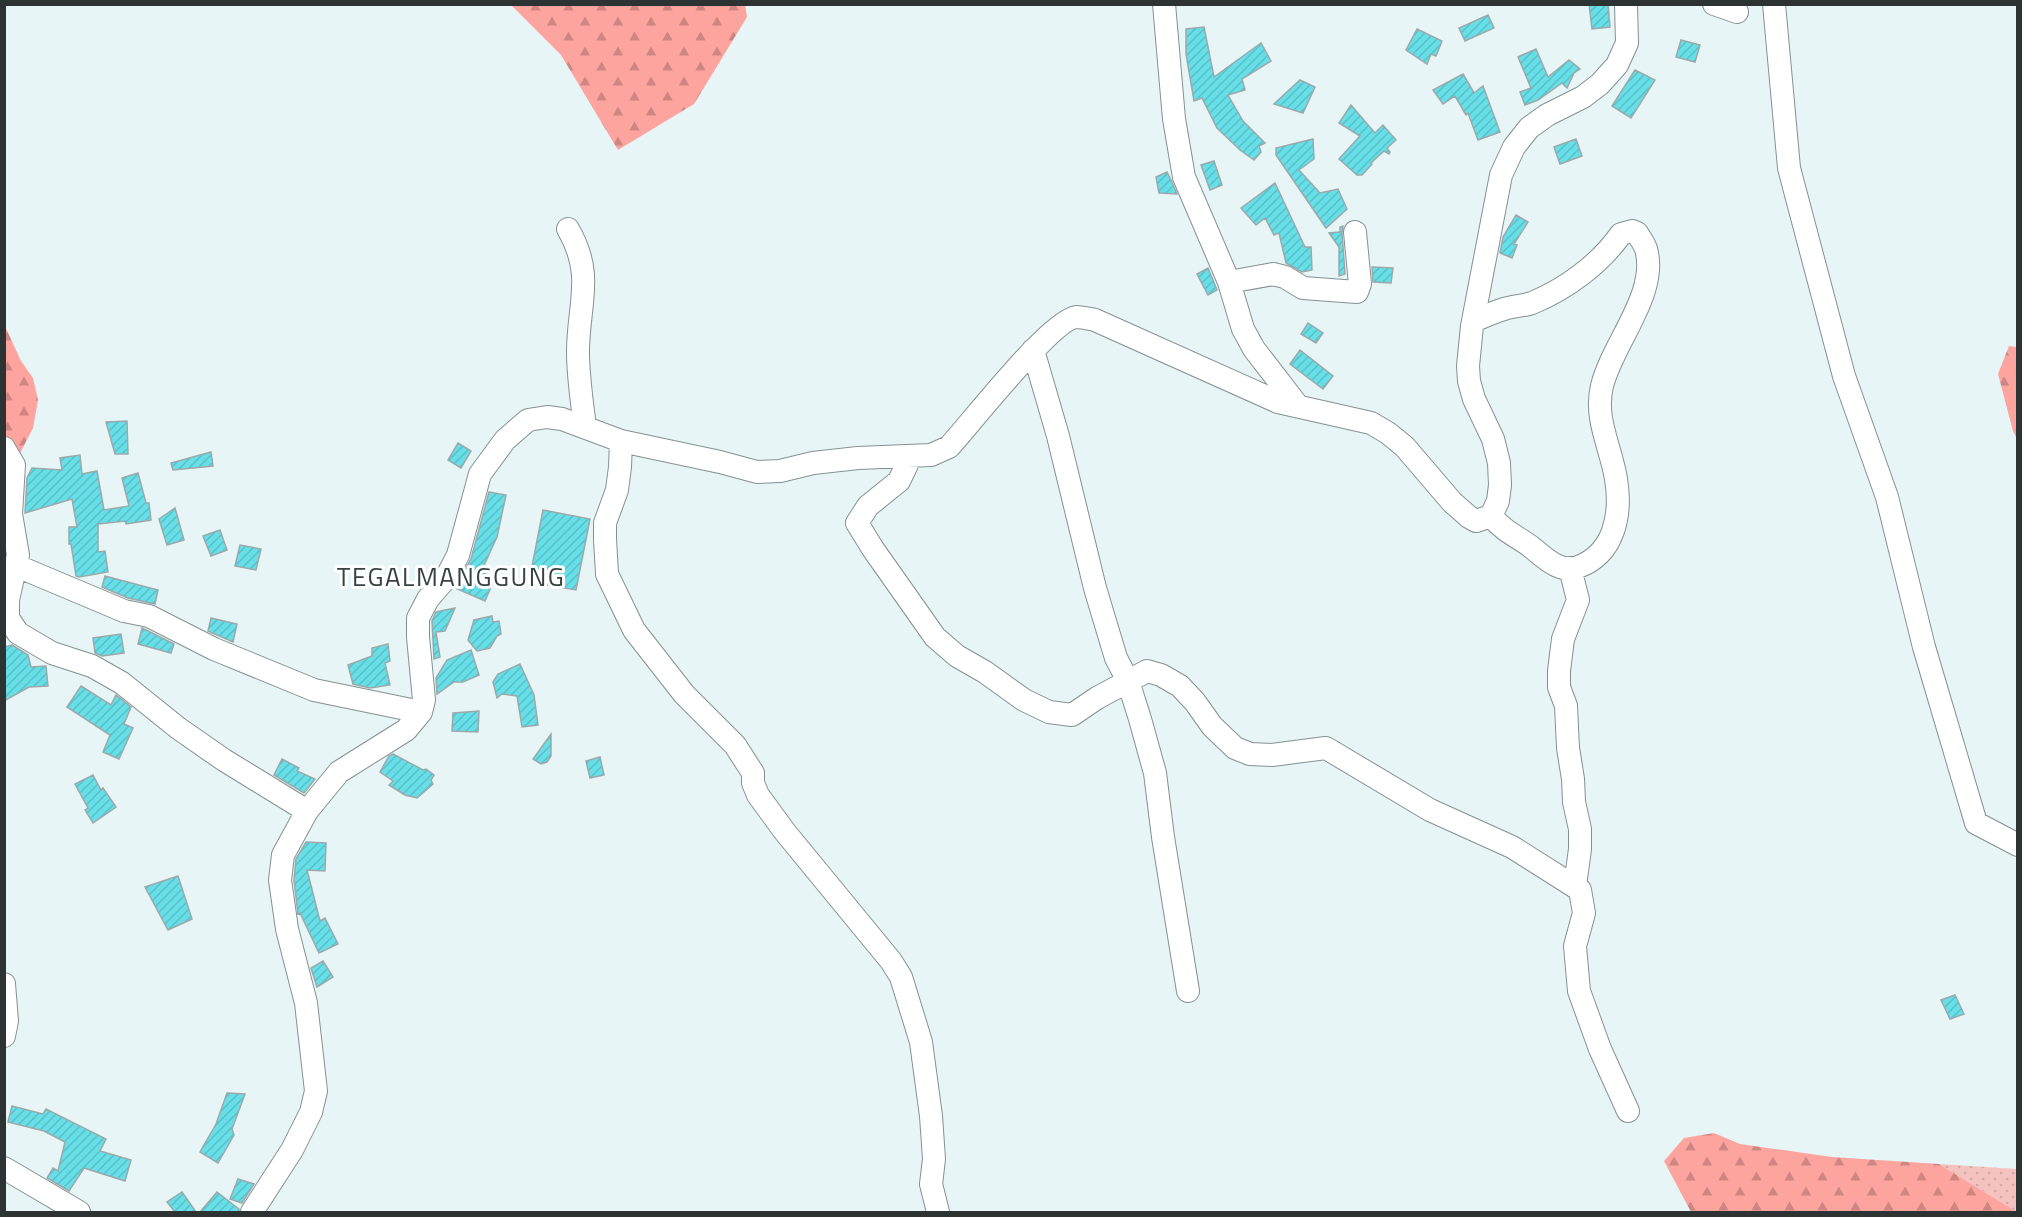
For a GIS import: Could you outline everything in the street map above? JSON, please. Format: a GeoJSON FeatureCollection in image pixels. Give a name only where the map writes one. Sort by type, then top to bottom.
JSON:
{"type":"FeatureCollection","features":[{"type":"Feature","properties":{"kind":"street"},"geometry":{"type":"LineString","coordinates":[[1164,4],[1174,119],[1184,177],[1229,282],[1243,329],[1254,349],[1298,406]]}},
{"type":"Feature","properties":{"kind":"street"},"geometry":{"type":"LineString","coordinates":[[1166,28],[1180,4]]}},
{"type":"Feature","properties":{"kind":"street"},"geometry":{"type":"LineString","coordinates":[[252,1212],[292,1150],[311,1112],[316,1090],[306,1003],[287,929],[280,880],[283,855],[307,812],[339,772],[406,730],[421,712],[424,700],[418,618],[428,599],[446,578],[458,555],[480,474],[505,440],[528,420],[547,417],[585,427],[621,441],[757,472],[780,471],[813,463],[858,458],[931,455],[949,447],[1033,350],[1062,323],[1077,317],[1095,320],[1278,402],[1371,423],[1405,447],[1452,502],[1469,517],[1476,521],[1491,516],[1498,501],[1499,463],[1493,438],[1474,399],[1468,366],[1473,321],[1501,175],[1514,147],[1529,128],[1583,97],[1600,84],[1617,65],[1627,43],[1626,4]]}},
{"type":"Feature","properties":{"kind":"street"},"geometry":{"type":"LineString","coordinates":[[1714,4],[1737,12]]}},
{"type":"Feature","properties":{"kind":"street"},"geometry":{"type":"LineString","coordinates":[[1774,4],[1789,168],[1844,376],[1887,497],[1924,647],[1976,822],[2018,845]]}},
{"type":"Feature","properties":{"kind":"street"},"geometry":{"type":"LineString","coordinates":[[568,229],[578,246],[584,275],[578,350],[585,427]]}},
{"type":"Feature","properties":{"kind":"street"},"geometry":{"type":"LineString","coordinates":[[1473,321],[1503,309],[1531,303],[1578,277],[1612,248],[1621,234],[1632,231],[1637,233],[1646,248],[1648,266],[1645,286],[1610,363],[1602,384],[1598,405],[1616,479],[1618,499],[1617,520],[1611,536],[1601,553],[1591,562],[1570,568],[1561,567],[1504,531],[1491,516]]}},
{"type":"Feature","properties":{"kind":"street"},"geometry":{"type":"LineString","coordinates":[[1229,282],[1273,274],[1285,277],[1303,288],[1357,292],[1360,284],[1355,232]]}},
{"type":"Feature","properties":{"kind":"street"},"geometry":{"type":"LineString","coordinates":[[1033,350],[1058,436],[1095,588],[1116,658],[1128,681],[1155,773],[1188,991]]}},
{"type":"Feature","properties":{"kind":"street"},"geometry":{"type":"LineString","coordinates":[[621,441],[616,490],[605,523],[607,574],[634,630],[684,694],[735,745],[753,773],[753,783],[758,795],[785,832],[891,961],[901,977],[921,1042],[932,1116],[934,1159],[932,1184],[938,1212]]}},
{"type":"Feature","properties":{"kind":"street"},"geometry":{"type":"LineString","coordinates":[[4,448],[14,465],[11,514],[18,555],[8,600],[8,618],[18,633],[52,653],[92,666],[122,683],[178,728],[307,812]]}},
{"type":"Feature","properties":{"kind":"street"},"geometry":{"type":"LineString","coordinates":[[911,456],[899,481],[868,506],[857,523],[935,637],[957,656],[985,672],[1023,700],[1049,712],[1072,715],[1097,698],[1147,671],[1161,675],[1180,686],[1212,726],[1235,748],[1251,754],[1272,755],[1326,748],[1430,810],[1512,847],[1580,890],[1584,913],[1575,946],[1579,991],[1600,1049],[1628,1111]]}},
{"type":"Feature","properties":{"kind":"street"},"geometry":{"type":"LineString","coordinates":[[17,566],[124,611],[149,616],[214,649],[314,690],[421,712]]}},
{"type":"Feature","properties":{"kind":"street"},"geometry":{"type":"LineString","coordinates":[[1570,568],[1578,600],[1563,639],[1559,687],[1566,706],[1574,802],[1580,828],[1580,849],[1575,886]]}},
{"type":"Feature","properties":{"kind":"street"},"geometry":{"type":"LineString","coordinates":[[4,984],[7,1021],[4,1036]]}},
{"type":"Feature","properties":{"kind":"street"},"geometry":{"type":"LineString","coordinates":[[4,1168],[79,1212]]}},
{"type":"Feature","properties":{"kind":"shaded area"},"geometry":{"type":"Polygon","coordinates":[[[1939,1164],[2017,1169],[2017,1212],[1939,1164]]]}},
{"type":"Feature","properties":{"kind":"green space"},"geometry":{"type":"Polygon","coordinates":[[[511,5],[745,5],[747,17],[694,104],[618,150],[561,55],[511,5]]]}},
{"type":"Feature","properties":{"kind":"green space"},"geometry":{"type":"Polygon","coordinates":[[[4,324],[21,361],[33,378],[38,400],[33,428],[14,465],[4,495],[4,324]]]}},
{"type":"Feature","properties":{"kind":"green space"},"geometry":{"type":"Polygon","coordinates":[[[2009,346],[2017,347],[2017,439],[1998,374],[2009,346]]]}},
{"type":"Feature","properties":{"kind":"green space"},"geometry":{"type":"Polygon","coordinates":[[[1714,1133],[1740,1144],[1832,1157],[1939,1164],[2017,1212],[1691,1212],[1664,1161],[1684,1138],[1714,1133]]]}},
{"type":"Feature","properties":{"kind":"building"},"geometry":{"type":"Polygon","coordinates":[[[1589,4],[1608,4],[1610,27],[1592,29],[1589,4]]]}},
{"type":"Feature","properties":{"kind":"building"},"geometry":{"type":"Polygon","coordinates":[[[1488,15],[1494,28],[1465,41],[1459,28],[1488,15]]]}},
{"type":"Feature","properties":{"kind":"building"},"geometry":{"type":"Polygon","coordinates":[[[1204,27],[1214,77],[1261,43],[1271,61],[1242,79],[1245,90],[1228,95],[1243,121],[1265,143],[1259,146],[1261,152],[1254,160],[1217,128],[1202,98],[1194,101],[1186,54],[1186,29],[1204,27]]]}},
{"type":"Feature","properties":{"kind":"building"},"geometry":{"type":"Polygon","coordinates":[[[1417,29],[1442,41],[1436,56],[1431,54],[1427,64],[1406,50],[1417,29]]]}},
{"type":"Feature","properties":{"kind":"building"},"geometry":{"type":"Polygon","coordinates":[[[1681,40],[1700,45],[1695,62],[1676,57],[1681,40]]]}},
{"type":"Feature","properties":{"kind":"building"},"geometry":{"type":"Polygon","coordinates":[[[1536,49],[1548,77],[1569,60],[1580,69],[1574,73],[1567,88],[1562,83],[1538,100],[1525,105],[1520,92],[1531,88],[1518,57],[1536,49]]]}},
{"type":"Feature","properties":{"kind":"building"},"geometry":{"type":"Polygon","coordinates":[[[1635,70],[1655,80],[1631,118],[1612,106],[1635,70]]]}},
{"type":"Feature","properties":{"kind":"building"},"geometry":{"type":"Polygon","coordinates":[[[1463,74],[1474,93],[1483,86],[1500,132],[1478,140],[1468,113],[1466,115],[1455,96],[1443,104],[1433,90],[1463,74]]]}},
{"type":"Feature","properties":{"kind":"building"},"geometry":{"type":"Polygon","coordinates":[[[1300,80],[1315,87],[1303,113],[1274,104],[1300,80]]]}},
{"type":"Feature","properties":{"kind":"building"},"geometry":{"type":"Polygon","coordinates":[[[1351,105],[1375,133],[1383,125],[1396,140],[1387,148],[1389,154],[1384,151],[1362,175],[1357,175],[1339,159],[1360,136],[1339,123],[1351,105]]]}},
{"type":"Feature","properties":{"kind":"building"},"geometry":{"type":"Polygon","coordinates":[[[1313,139],[1314,159],[1299,170],[1320,193],[1338,189],[1347,209],[1326,228],[1276,155],[1276,148],[1313,139]]]}},
{"type":"Feature","properties":{"kind":"building"},"geometry":{"type":"Polygon","coordinates":[[[1576,139],[1582,156],[1560,164],[1554,147],[1576,139]]]}},
{"type":"Feature","properties":{"kind":"building"},"geometry":{"type":"Polygon","coordinates":[[[1214,161],[1222,185],[1210,190],[1201,165],[1214,161]]]}},
{"type":"Feature","properties":{"kind":"building"},"geometry":{"type":"Polygon","coordinates":[[[1167,172],[1177,194],[1159,193],[1156,177],[1167,172]]]}},
{"type":"Feature","properties":{"kind":"building"},"geometry":{"type":"Polygon","coordinates":[[[1275,183],[1305,247],[1311,247],[1312,270],[1302,272],[1286,263],[1279,233],[1274,235],[1265,218],[1256,225],[1241,208],[1275,183]]]}},
{"type":"Feature","properties":{"kind":"building"},"geometry":{"type":"Polygon","coordinates":[[[1516,215],[1528,222],[1514,244],[1517,245],[1512,258],[1500,253],[1503,237],[1516,215]]]}},
{"type":"Feature","properties":{"kind":"building"},"geometry":{"type":"Polygon","coordinates":[[[1343,226],[1345,274],[1339,276],[1339,247],[1329,233],[1340,232],[1340,227],[1343,226]]]}},
{"type":"Feature","properties":{"kind":"building"},"geometry":{"type":"Polygon","coordinates":[[[1372,267],[1393,268],[1391,283],[1373,282],[1372,267]]]}},
{"type":"Feature","properties":{"kind":"building"},"geometry":{"type":"Polygon","coordinates":[[[1208,268],[1217,290],[1208,295],[1197,274],[1208,268]]]}},
{"type":"Feature","properties":{"kind":"building"},"geometry":{"type":"Polygon","coordinates":[[[1308,323],[1323,333],[1316,343],[1301,334],[1308,323]]]}},
{"type":"Feature","properties":{"kind":"building"},"geometry":{"type":"Polygon","coordinates":[[[1300,350],[1333,376],[1323,389],[1290,364],[1300,350]]]}},
{"type":"Feature","properties":{"kind":"building"},"geometry":{"type":"Polygon","coordinates":[[[127,421],[128,454],[115,454],[106,422],[127,421]]]}},
{"type":"Feature","properties":{"kind":"building"},"geometry":{"type":"Polygon","coordinates":[[[458,443],[471,451],[461,468],[448,460],[458,443]]]}},
{"type":"Feature","properties":{"kind":"building"},"geometry":{"type":"Polygon","coordinates":[[[211,452],[213,466],[173,470],[171,463],[211,452]]]}},
{"type":"Feature","properties":{"kind":"building"},"geometry":{"type":"Polygon","coordinates":[[[80,455],[82,474],[97,471],[104,510],[129,506],[122,478],[138,473],[146,503],[149,503],[151,520],[126,524],[125,521],[98,524],[98,552],[105,551],[108,572],[79,577],[76,576],[71,544],[69,544],[69,527],[77,527],[72,499],[25,513],[27,478],[32,468],[62,470],[60,458],[80,455]]]}},
{"type":"Feature","properties":{"kind":"building"},"geometry":{"type":"Polygon","coordinates":[[[489,492],[506,495],[497,537],[481,572],[495,578],[485,601],[455,588],[471,559],[489,492]]]}},
{"type":"Feature","properties":{"kind":"building"},"geometry":{"type":"Polygon","coordinates":[[[175,508],[184,540],[167,545],[159,519],[175,508]]]}},
{"type":"Feature","properties":{"kind":"building"},"geometry":{"type":"Polygon","coordinates":[[[543,510],[590,519],[576,590],[529,582],[543,510]]]}},
{"type":"Feature","properties":{"kind":"building"},"geometry":{"type":"Polygon","coordinates":[[[220,530],[227,550],[211,556],[203,536],[220,530]]]}},
{"type":"Feature","properties":{"kind":"building"},"geometry":{"type":"Polygon","coordinates":[[[240,545],[261,549],[256,570],[235,566],[240,545]]]}},
{"type":"Feature","properties":{"kind":"building"},"geometry":{"type":"Polygon","coordinates":[[[105,576],[158,590],[155,604],[128,598],[102,587],[105,576]]]}},
{"type":"Feature","properties":{"kind":"building"},"geometry":{"type":"Polygon","coordinates":[[[455,608],[445,631],[436,632],[440,657],[434,659],[432,621],[436,612],[455,608]]]}},
{"type":"Feature","properties":{"kind":"building"},"geometry":{"type":"Polygon","coordinates":[[[492,616],[493,622],[499,621],[501,634],[497,636],[490,648],[477,651],[468,640],[474,620],[492,616]]]}},
{"type":"Feature","properties":{"kind":"building"},"geometry":{"type":"Polygon","coordinates":[[[211,618],[237,624],[233,642],[208,631],[211,618]]]}},
{"type":"Feature","properties":{"kind":"building"},"geometry":{"type":"Polygon","coordinates":[[[142,628],[174,644],[171,653],[138,644],[142,628]]]}},
{"type":"Feature","properties":{"kind":"building"},"geometry":{"type":"Polygon","coordinates":[[[121,634],[124,653],[102,656],[95,653],[93,638],[121,634]]]}},
{"type":"Feature","properties":{"kind":"building"},"geometry":{"type":"Polygon","coordinates":[[[388,644],[390,661],[385,663],[390,685],[370,688],[353,684],[348,665],[372,656],[372,648],[388,644]]]}},
{"type":"Feature","properties":{"kind":"building"},"geometry":{"type":"Polygon","coordinates":[[[12,645],[28,655],[31,667],[46,666],[48,686],[29,687],[4,701],[4,647],[12,645]]]}},
{"type":"Feature","properties":{"kind":"building"},"geometry":{"type":"Polygon","coordinates":[[[471,650],[479,675],[463,682],[454,682],[437,694],[436,678],[447,660],[471,650]]]}},
{"type":"Feature","properties":{"kind":"building"},"geometry":{"type":"Polygon","coordinates":[[[520,664],[534,695],[538,725],[522,727],[517,696],[502,694],[497,698],[493,682],[498,674],[520,664]]]}},
{"type":"Feature","properties":{"kind":"building"},"geometry":{"type":"Polygon","coordinates":[[[81,686],[111,705],[116,695],[131,707],[124,724],[133,728],[119,759],[103,752],[110,735],[67,707],[81,686]]]}},
{"type":"Feature","properties":{"kind":"building"},"geometry":{"type":"Polygon","coordinates":[[[479,711],[478,732],[452,731],[453,713],[479,711]]]}},
{"type":"Feature","properties":{"kind":"building"},"geometry":{"type":"Polygon","coordinates":[[[551,734],[551,756],[547,762],[541,764],[533,759],[551,734]]]}},
{"type":"Feature","properties":{"kind":"building"},"geometry":{"type":"Polygon","coordinates":[[[393,754],[434,775],[431,780],[433,784],[417,798],[405,795],[389,785],[393,781],[380,772],[389,756],[393,754]]]}},
{"type":"Feature","properties":{"kind":"building"},"geometry":{"type":"Polygon","coordinates":[[[600,757],[604,775],[590,778],[586,761],[600,757]]]}},
{"type":"Feature","properties":{"kind":"building"},"geometry":{"type":"Polygon","coordinates":[[[282,759],[299,768],[297,771],[315,779],[304,793],[274,775],[282,759]]]}},
{"type":"Feature","properties":{"kind":"building"},"geometry":{"type":"Polygon","coordinates":[[[93,775],[101,790],[103,788],[116,807],[93,823],[85,810],[88,808],[75,784],[93,775]]]}},
{"type":"Feature","properties":{"kind":"building"},"geometry":{"type":"Polygon","coordinates":[[[306,842],[326,843],[325,871],[307,870],[320,921],[325,918],[338,944],[319,953],[300,913],[298,914],[294,880],[296,859],[306,842]]]}},
{"type":"Feature","properties":{"kind":"building"},"geometry":{"type":"Polygon","coordinates":[[[178,876],[192,919],[168,930],[145,887],[178,876]]]}},
{"type":"Feature","properties":{"kind":"building"},"geometry":{"type":"Polygon","coordinates":[[[323,961],[333,977],[317,987],[311,968],[323,961]]]}},
{"type":"Feature","properties":{"kind":"building"},"geometry":{"type":"Polygon","coordinates":[[[1955,995],[1964,1014],[1950,1019],[1941,1000],[1955,995]]]}},
{"type":"Feature","properties":{"kind":"building"},"geometry":{"type":"Polygon","coordinates":[[[227,1093],[245,1094],[232,1129],[234,1135],[218,1163],[200,1152],[216,1124],[227,1093]]]}},
{"type":"Feature","properties":{"kind":"building"},"geometry":{"type":"Polygon","coordinates":[[[12,1106],[43,1114],[46,1109],[106,1139],[100,1151],[131,1160],[125,1181],[84,1168],[69,1191],[47,1178],[53,1168],[58,1171],[65,1142],[44,1131],[8,1122],[12,1106]]]}},
{"type":"Feature","properties":{"kind":"building"},"geometry":{"type":"Polygon","coordinates":[[[238,1179],[254,1184],[242,1203],[230,1199],[238,1179]]]}},
{"type":"Feature","properties":{"kind":"building"},"geometry":{"type":"Polygon","coordinates":[[[182,1192],[196,1212],[175,1212],[167,1202],[182,1192]]]}},
{"type":"Feature","properties":{"kind":"building"},"geometry":{"type":"Polygon","coordinates":[[[217,1192],[239,1209],[239,1212],[200,1212],[217,1192]]]}},
{"type":"Feature","properties":{"kind":"district","name":"TEGALMANGGUNG"},"geometry":{"type":"Point","coordinates":[451,576]}}]}
